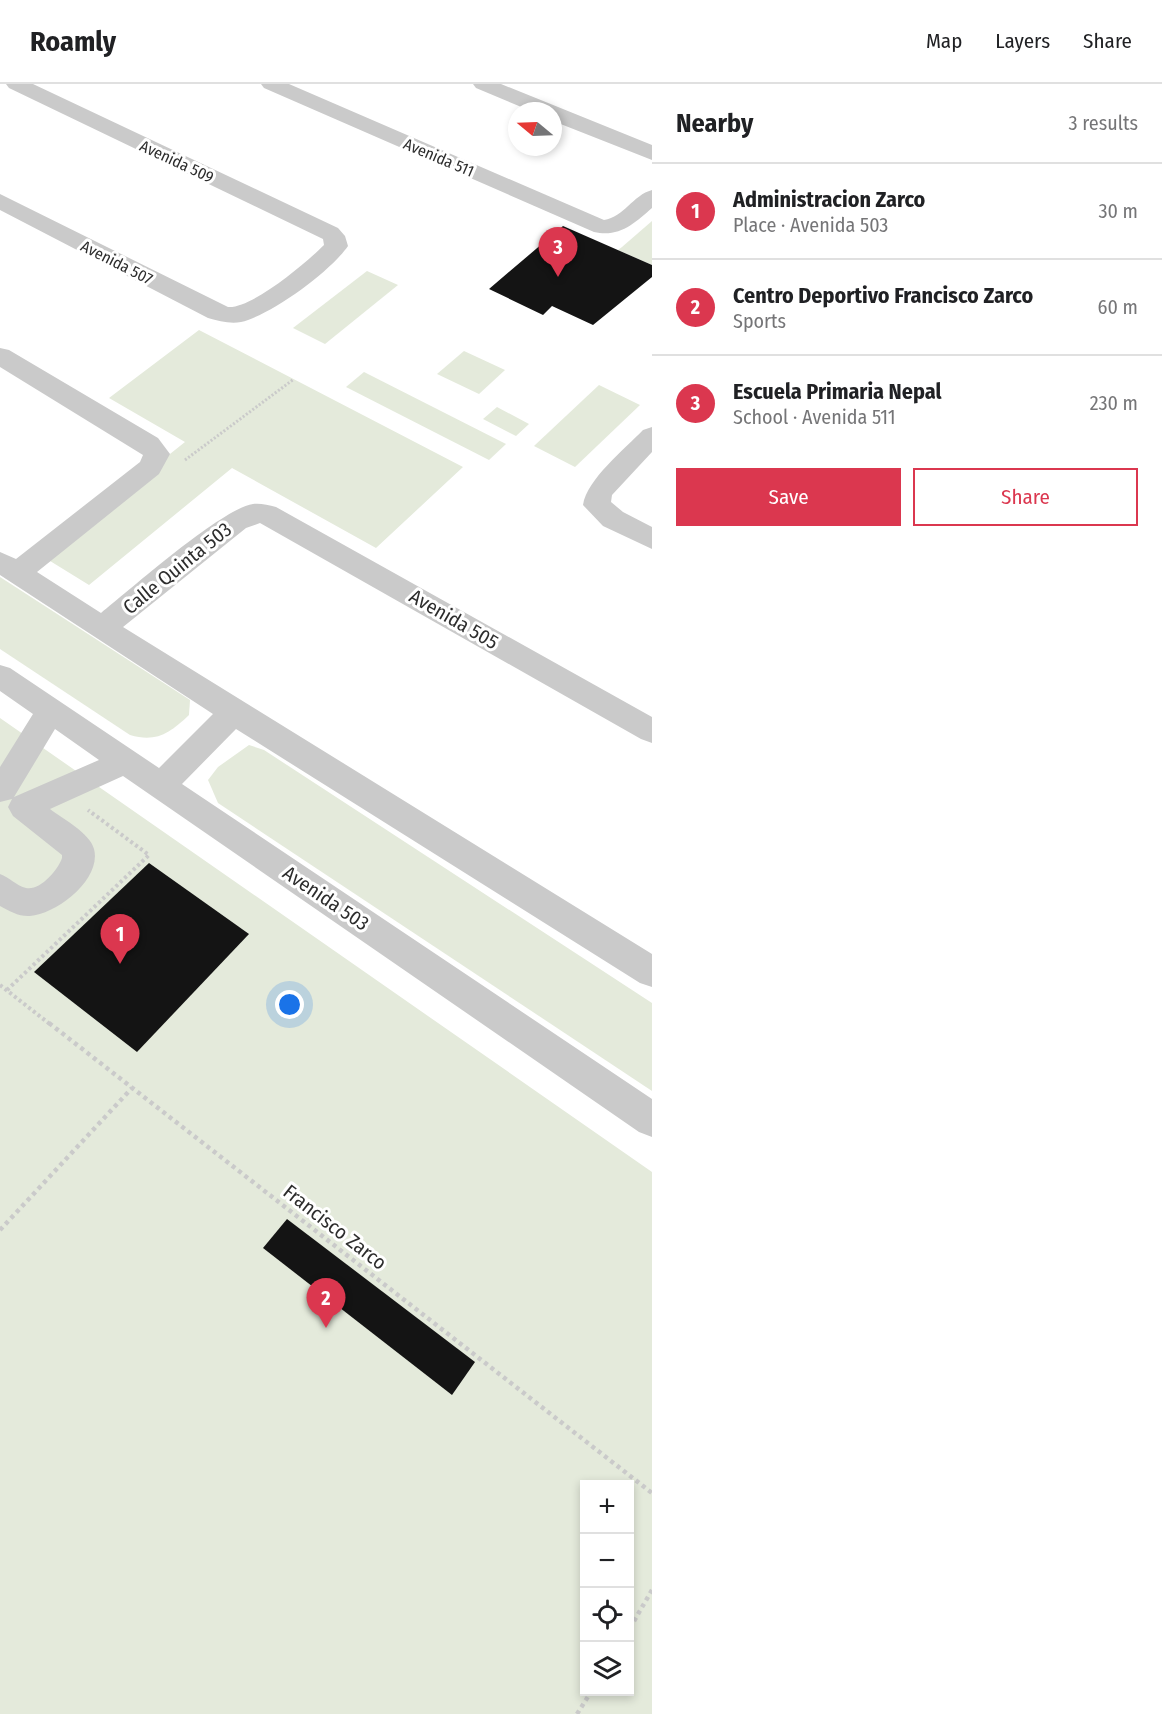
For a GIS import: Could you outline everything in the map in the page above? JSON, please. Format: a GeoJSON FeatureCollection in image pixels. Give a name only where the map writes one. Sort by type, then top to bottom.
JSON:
{"type":"FeatureCollection","features":[{"type":"Feature","properties":{"kind":"street","name":"Avenida 509"},"geometry":{"type":"LineString","coordinates":[[16,84],[330,233],[336,240],[332,251],[256,308],[237,316]]}},
{"type":"Feature","properties":{"kind":"street","name":"Avenida 511"},"geometry":{"type":"LineString","coordinates":[[271,84],[596,225],[609,228],[620,224],[652,197]]}},
{"type":"Feature","properties":{"kind":"street"},"geometry":{"type":"LineString","coordinates":[[305,99],[329,84]]}},
{"type":"Feature","properties":{"kind":"street"},"geometry":{"type":"LineString","coordinates":[[483,84],[527,102]]}},
{"type":"Feature","properties":{"kind":"street"},"geometry":{"type":"LineString","coordinates":[[562,117],[652,153]]}},
{"type":"Feature","properties":{"kind":"street","name":"Avenida 507"},"geometry":{"type":"LineString","coordinates":[[0,201],[217,313],[237,316]]}},
{"type":"Feature","properties":{"kind":"street"},"geometry":{"type":"LineString","coordinates":[[0,356],[149,444],[156,458],[9,567],[234,712],[652,972]]}},
{"type":"Feature","properties":{"kind":"street"},"geometry":{"type":"LineString","coordinates":[[652,436],[603,488],[598,496],[597,505],[613,519],[652,539]]}},
{"type":"Feature","properties":{"kind":"street","name":"Calle Quinta 503"},"geometry":{"type":"LineString","coordinates":[[102,628],[236,521],[254,513]]}},
{"type":"Feature","properties":{"kind":"street","name":"Avenida 505"},"geometry":{"type":"LineString","coordinates":[[254,513],[277,518],[652,731]]}},
{"type":"Feature","properties":{"kind":"street","name":"Avenida 503"},"geometry":{"type":"LineString","coordinates":[[0,676],[652,1120]]}},
{"type":"Feature","properties":{"kind":"street"},"geometry":{"type":"LineString","coordinates":[[8,795],[51,711]]}},
{"type":"Feature","properties":{"kind":"street"},"geometry":{"type":"LineString","coordinates":[[160,786],[234,712]]}},
{"type":"Feature","properties":{"kind":"street"},"geometry":{"type":"LineString","coordinates":[[8,795],[124,762]]}},
{"type":"Feature","properties":{"kind":"street"},"geometry":{"type":"LineString","coordinates":[[0,888],[22,902],[42,900],[78,864],[78,849],[73,842],[8,795]]}},
{"type":"Feature","properties":{"kind":"path"},"geometry":{"type":"LineString","coordinates":[[156,458],[168,467],[178,466],[294,379]]}},
{"type":"Feature","properties":{"kind":"path","name":"Francisco Zarco"},"geometry":{"type":"LineString","coordinates":[[0,985],[652,1493]]}},
{"type":"Feature","properties":{"kind":"path"},"geometry":{"type":"LineString","coordinates":[[0,1230],[132,1088]]}},
{"type":"Feature","properties":{"kind":"path"},"geometry":{"type":"LineString","coordinates":[[634,1621],[652,1590]]}},
{"type":"Feature","properties":{"kind":"path"},"geometry":{"type":"LineString","coordinates":[[578,1714],[589,1696]]}},
{"type":"Feature","properties":{"kind":"green space"},"geometry":{"type":"Polygon","coordinates":[[[652,221],[652,265],[618,250],[622,247],[652,221]]]}},
{"type":"Feature","properties":{"kind":"green space"},"geometry":{"type":"Polygon","coordinates":[[[367,271],[398,285],[325,344],[293,328],[367,271]]]}},
{"type":"Feature","properties":{"kind":"green space"},"geometry":{"type":"Polygon","coordinates":[[[199,330],[463,467],[376,548],[232,468],[89,585],[42,556],[185,442],[109,398],[199,330]]]}},
{"type":"Feature","properties":{"kind":"green space"},"geometry":{"type":"Polygon","coordinates":[[[464,351],[505,370],[479,394],[437,374],[464,351]]]}},
{"type":"Feature","properties":{"kind":"green space"},"geometry":{"type":"Polygon","coordinates":[[[364,372],[506,444],[489,460],[346,387],[364,372]]]}},
{"type":"Feature","properties":{"kind":"green space"},"geometry":{"type":"Polygon","coordinates":[[[599,385],[640,405],[575,467],[534,446],[599,385]]]}},
{"type":"Feature","properties":{"kind":"green space"},"geometry":{"type":"Polygon","coordinates":[[[497,407],[529,424],[516,436],[483,419],[497,407]]]}},
{"type":"Feature","properties":{"kind":"green space"},"geometry":{"type":"Polygon","coordinates":[[[0,577],[190,700],[189,715],[162,735],[148,738],[130,735],[0,649],[0,577]]]}},
{"type":"Feature","properties":{"kind":"green space"},"geometry":{"type":"Polygon","coordinates":[[[0,718],[652,1172],[652,1714],[0,1714],[0,718]]]}},
{"type":"Feature","properties":{"kind":"green space"},"geometry":{"type":"Polygon","coordinates":[[[249,745],[264,750],[652,1003],[652,1091],[218,803],[208,780],[218,767],[249,745]]]}},
{"type":"Feature","properties":{"kind":"building"},"geometry":{"type":"Polygon","coordinates":[[[563,226],[652,265],[652,277],[593,325],[552,306],[543,315],[489,289],[563,226]]]}},
{"type":"Feature","properties":{"kind":"building"},"geometry":{"type":"Polygon","coordinates":[[[149,863],[249,934],[137,1052],[34,972],[149,863]]]}},
{"type":"Feature","properties":{"kind":"building"},"geometry":{"type":"Polygon","coordinates":[[[287,1219],[475,1362],[452,1395],[263,1248],[287,1219]]]}},
{"type":"Feature","properties":{"kind":"place","name":"Escuela Primaria Nepal"},"geometry":{"type":"Point","coordinates":[558,277]}},
{"type":"Feature","properties":{"kind":"place","name":"Administracion Zarco"},"geometry":{"type":"Point","coordinates":[120,964]}},
{"type":"Feature","properties":{"kind":"place","name":"Centro Deportivo Francisco Zarco"},"geometry":{"type":"Point","coordinates":[326,1328]}}]}
